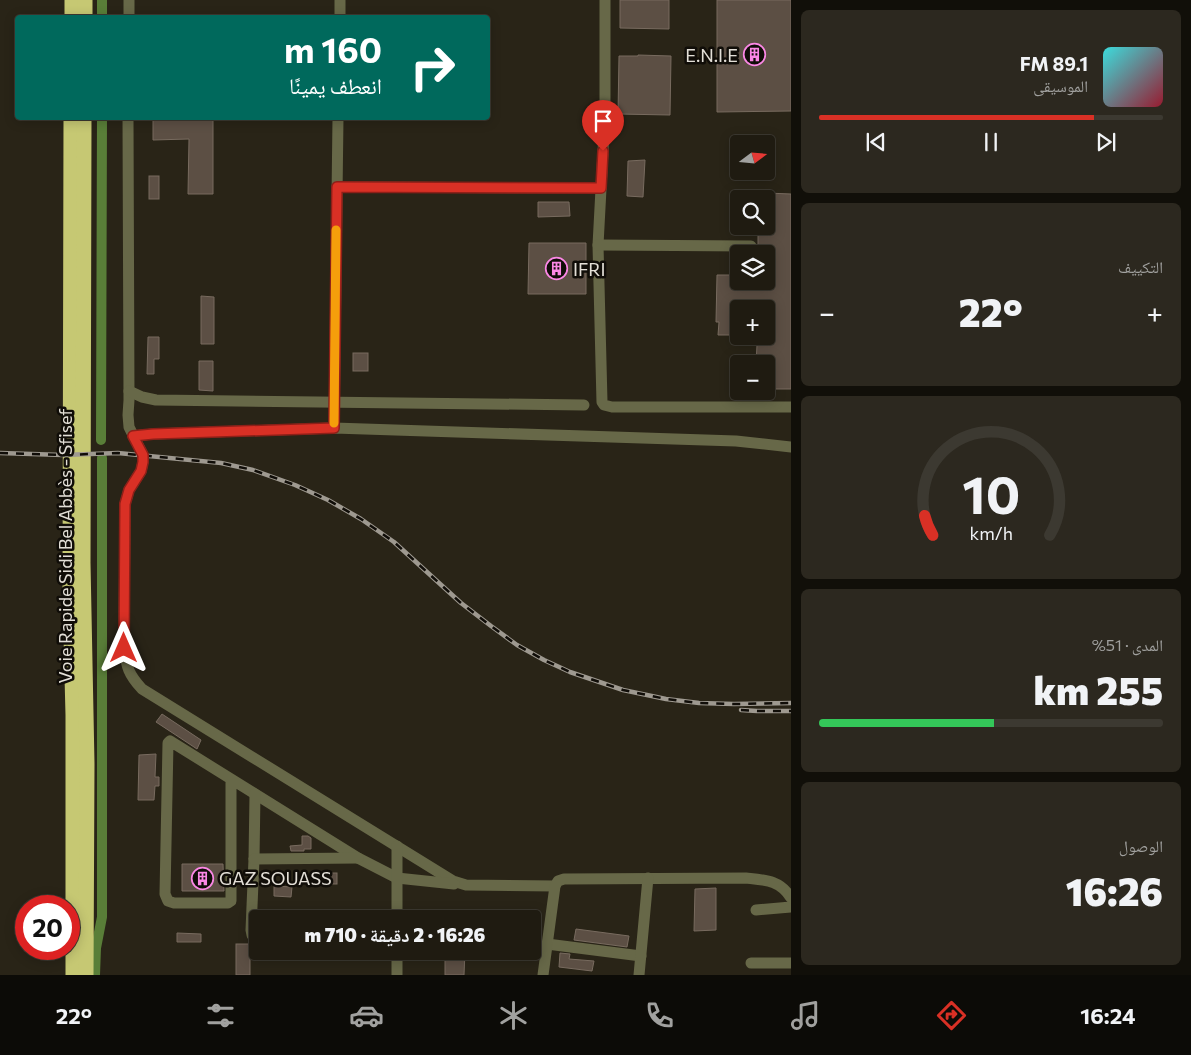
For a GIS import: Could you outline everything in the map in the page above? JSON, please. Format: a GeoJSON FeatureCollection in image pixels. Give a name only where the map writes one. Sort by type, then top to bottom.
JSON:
{"type":"FeatureCollection","features":[{"type":"Feature","properties":{"kind":"highway"},"geometry":{"type":"LineString","coordinates":[[72,0],[72,15]]}},
{"type":"Feature","properties":{"kind":"highway"},"geometry":{"type":"LineString","coordinates":[[84,15],[85,0]]}},
{"type":"Feature","properties":{"kind":"highway","name":"Voie Rapide Sidi Bel Abbès - Sfisef"},"geometry":{"type":"LineString","coordinates":[[71,120],[70,598],[73,725],[73,975]]}},
{"type":"Feature","properties":{"kind":"highway","name":"Voie Rapide Sidi Bel Abbès - Sfisef"},"geometry":{"type":"LineString","coordinates":[[84,120],[83,564],[87,764],[86,975]]}},
{"type":"Feature","properties":{"kind":"street"},"geometry":{"type":"LineString","coordinates":[[129,15],[130,0]]}},
{"type":"Feature","properties":{"kind":"street"},"geometry":{"type":"LineString","coordinates":[[340,0],[340,15]]}},
{"type":"Feature","properties":{"kind":"street"},"geometry":{"type":"LineString","coordinates":[[606,0],[605,114],[598,245],[602,399],[604,405],[612,407],[791,407]]}},
{"type":"Feature","properties":{"kind":"street"},"geometry":{"type":"LineString","coordinates":[[128,120],[128,415],[129,427],[143,455],[141,471],[129,490],[125,504],[124,648],[125,662],[129,673],[142,689],[453,881],[466,885]]}},
{"type":"Feature","properties":{"kind":"street"},"geometry":{"type":"LineString","coordinates":[[334,428],[338,120]]}},
{"type":"Feature","properties":{"kind":"street"},"geometry":{"type":"LineString","coordinates":[[337,187],[601,188]]}},
{"type":"Feature","properties":{"kind":"street"},"geometry":{"type":"LineString","coordinates":[[598,245],[730,246]]}},
{"type":"Feature","properties":{"kind":"street"},"geometry":{"type":"LineString","coordinates":[[129,391],[142,397],[156,400],[584,405]]}},
{"type":"Feature","properties":{"kind":"street"},"geometry":{"type":"LineString","coordinates":[[133,436],[334,428],[736,441],[791,447]]}},
{"type":"Feature","properties":{"kind":"street"},"geometry":{"type":"LineString","coordinates":[[231,780],[231,902],[174,903],[168,901],[165,894],[168,742],[170,741],[358,858],[397,878],[466,885],[555,886]]}},
{"type":"Feature","properties":{"kind":"street"},"geometry":{"type":"LineString","coordinates":[[252,910],[255,794]]}},
{"type":"Feature","properties":{"kind":"street"},"geometry":{"type":"LineString","coordinates":[[397,846],[397,910]]}},
{"type":"Feature","properties":{"kind":"street"},"geometry":{"type":"LineString","coordinates":[[254,859],[358,858]]}},
{"type":"Feature","properties":{"kind":"street"},"geometry":{"type":"LineString","coordinates":[[639,975],[648,878]]}},
{"type":"Feature","properties":{"kind":"street"},"geometry":{"type":"LineString","coordinates":[[543,975],[555,886],[558,881],[564,879],[746,878],[777,883],[786,889],[791,898]]}},
{"type":"Feature","properties":{"kind":"street"},"geometry":{"type":"LineString","coordinates":[[756,910],[791,907]]}},
{"type":"Feature","properties":{"kind":"street"},"geometry":{"type":"LineString","coordinates":[[547,944],[641,956]]}},
{"type":"Feature","properties":{"kind":"street"},"geometry":{"type":"LineString","coordinates":[[397,960],[397,975]]}},
{"type":"Feature","properties":{"kind":"street"},"geometry":{"type":"LineString","coordinates":[[751,963],[791,963]]}},
{"type":"Feature","properties":{"kind":"building"},"geometry":{"type":"Polygon","coordinates":[[[620,0],[669,0],[669,29],[620,28],[620,0]]]}},
{"type":"Feature","properties":{"kind":"building","name":"E.N.I.E"},"geometry":{"type":"Polygon","coordinates":[[[717,0],[791,0],[791,111],[717,112],[717,0]]]}},
{"type":"Feature","properties":{"kind":"building"},"geometry":{"type":"Polygon","coordinates":[[[619,56],[671,56],[670,115],[618,114],[619,56]]]}},
{"type":"Feature","properties":{"kind":"building"},"geometry":{"type":"Polygon","coordinates":[[[153,120],[213,120],[213,194],[188,194],[189,139],[153,140],[153,120]]]}},
{"type":"Feature","properties":{"kind":"building"},"geometry":{"type":"Polygon","coordinates":[[[645,160],[643,197],[627,196],[628,161],[645,160]]]}},
{"type":"Feature","properties":{"kind":"building"},"geometry":{"type":"Polygon","coordinates":[[[149,176],[159,176],[159,199],[149,199],[149,176]]]}},
{"type":"Feature","properties":{"kind":"building"},"geometry":{"type":"Polygon","coordinates":[[[775,193],[791,194],[791,389],[775,389],[775,355],[756,355],[757,345],[775,345],[775,300],[730,300],[730,335],[718,335],[719,322],[716,322],[717,275],[730,275],[730,290],[775,290],[775,245],[758,245],[758,235],[775,235],[775,193]]]}},
{"type":"Feature","properties":{"kind":"building"},"geometry":{"type":"Polygon","coordinates":[[[538,202],[569,202],[570,216],[538,217],[538,202]]]}},
{"type":"Feature","properties":{"kind":"building","name":"IFRI"},"geometry":{"type":"Polygon","coordinates":[[[529,243],[586,243],[586,294],[528,294],[529,243]]]}},
{"type":"Feature","properties":{"kind":"building"},"geometry":{"type":"Polygon","coordinates":[[[201,296],[214,297],[214,344],[201,344],[201,296]]]}},
{"type":"Feature","properties":{"kind":"building"},"geometry":{"type":"Polygon","coordinates":[[[148,337],[159,337],[159,359],[154,359],[154,374],[147,374],[148,337]]]}},
{"type":"Feature","properties":{"kind":"building"},"geometry":{"type":"Polygon","coordinates":[[[353,353],[368,353],[368,371],[353,371],[353,353]]]}},
{"type":"Feature","properties":{"kind":"building"},"geometry":{"type":"Polygon","coordinates":[[[199,361],[213,361],[213,391],[199,390],[199,361]]]}},
{"type":"Feature","properties":{"kind":"building"},"geometry":{"type":"Polygon","coordinates":[[[162,714],[201,740],[197,749],[156,722],[162,714]]]}},
{"type":"Feature","properties":{"kind":"building"},"geometry":{"type":"Polygon","coordinates":[[[156,754],[155,777],[159,777],[159,786],[155,786],[154,800],[138,800],[139,755],[156,754]]]}},
{"type":"Feature","properties":{"kind":"building"},"geometry":{"type":"Polygon","coordinates":[[[302,836],[311,838],[311,849],[291,851],[290,846],[302,845],[302,836]]]}},
{"type":"Feature","properties":{"kind":"building","name":"GAZ SOUASS"},"geometry":{"type":"Polygon","coordinates":[[[182,864],[223,864],[224,891],[182,891],[182,864]]]}},
{"type":"Feature","properties":{"kind":"building"},"geometry":{"type":"Polygon","coordinates":[[[322,873],[337,873],[337,884],[322,884],[322,873]]]}},
{"type":"Feature","properties":{"kind":"building"},"geometry":{"type":"Polygon","coordinates":[[[274,886],[292,887],[291,897],[274,896],[274,886]]]}},
{"type":"Feature","properties":{"kind":"building"},"geometry":{"type":"Polygon","coordinates":[[[716,888],[716,930],[694,931],[695,889],[716,888]]]}},
{"type":"Feature","properties":{"kind":"building"},"geometry":{"type":"Polygon","coordinates":[[[576,929],[629,936],[627,947],[574,940],[576,929]]]}},
{"type":"Feature","properties":{"kind":"building"},"geometry":{"type":"Polygon","coordinates":[[[177,933],[201,934],[201,942],[177,942],[177,933]]]}},
{"type":"Feature","properties":{"kind":"building"},"geometry":{"type":"Polygon","coordinates":[[[236,944],[249,944],[250,975],[236,975],[236,944]]]}},
{"type":"Feature","properties":{"kind":"building"},"geometry":{"type":"Polygon","coordinates":[[[560,953],[570,954],[569,959],[594,961],[592,971],[559,967],[560,953]]]}},
{"type":"Feature","properties":{"kind":"building"},"geometry":{"type":"Polygon","coordinates":[[[445,960],[465,960],[464,975],[445,975],[445,960]]]}},
{"type":"Feature","properties":{"kind":"waterway"},"geometry":{"type":"LineString","coordinates":[[102,0],[102,15]]}},
{"type":"Feature","properties":{"kind":"waterway"},"geometry":{"type":"LineString","coordinates":[[101,440],[102,120]]}},
{"type":"Feature","properties":{"kind":"waterway"},"geometry":{"type":"LineString","coordinates":[[95,975],[96,948],[102,917],[102,458]]}},
{"type":"Feature","properties":{"kind":"railway"},"geometry":{"type":"LineString","coordinates":[[0,453],[63,455],[118,453],[221,463],[253,470],[295,485],[328,500],[361,519],[394,542],[461,603],[491,626],[517,645],[570,672],[623,690],[666,699],[699,703],[791,703]]}},
{"type":"Feature","properties":{"kind":"railway"},"geometry":{"type":"LineString","coordinates":[[741,710],[791,711]]}},
{"type":"Feature","properties":{"kind":"slow traffic"},"geometry":{"type":"LineString","coordinates":[[334,423],[336,230]]}},
{"type":"Feature","properties":{"kind":"place","name":"E.N.I.E"},"geometry":{"type":"Point","coordinates":[754,55]}},
{"type":"Feature","properties":{"kind":"place","name":"IFRI"},"geometry":{"type":"Point","coordinates":[557,269]}},
{"type":"Feature","properties":{"kind":"place","name":"GAZ SOUASS"},"geometry":{"type":"Point","coordinates":[203,878]}},
{"type":"Feature","properties":{"kind":"route"},"geometry":{"type":"LineString","coordinates":[[124,648],[125,504],[129,490],[141,471],[143,462],[143,455],[133,436],[334,428],[337,187],[601,188],[603,151]]}}]}
